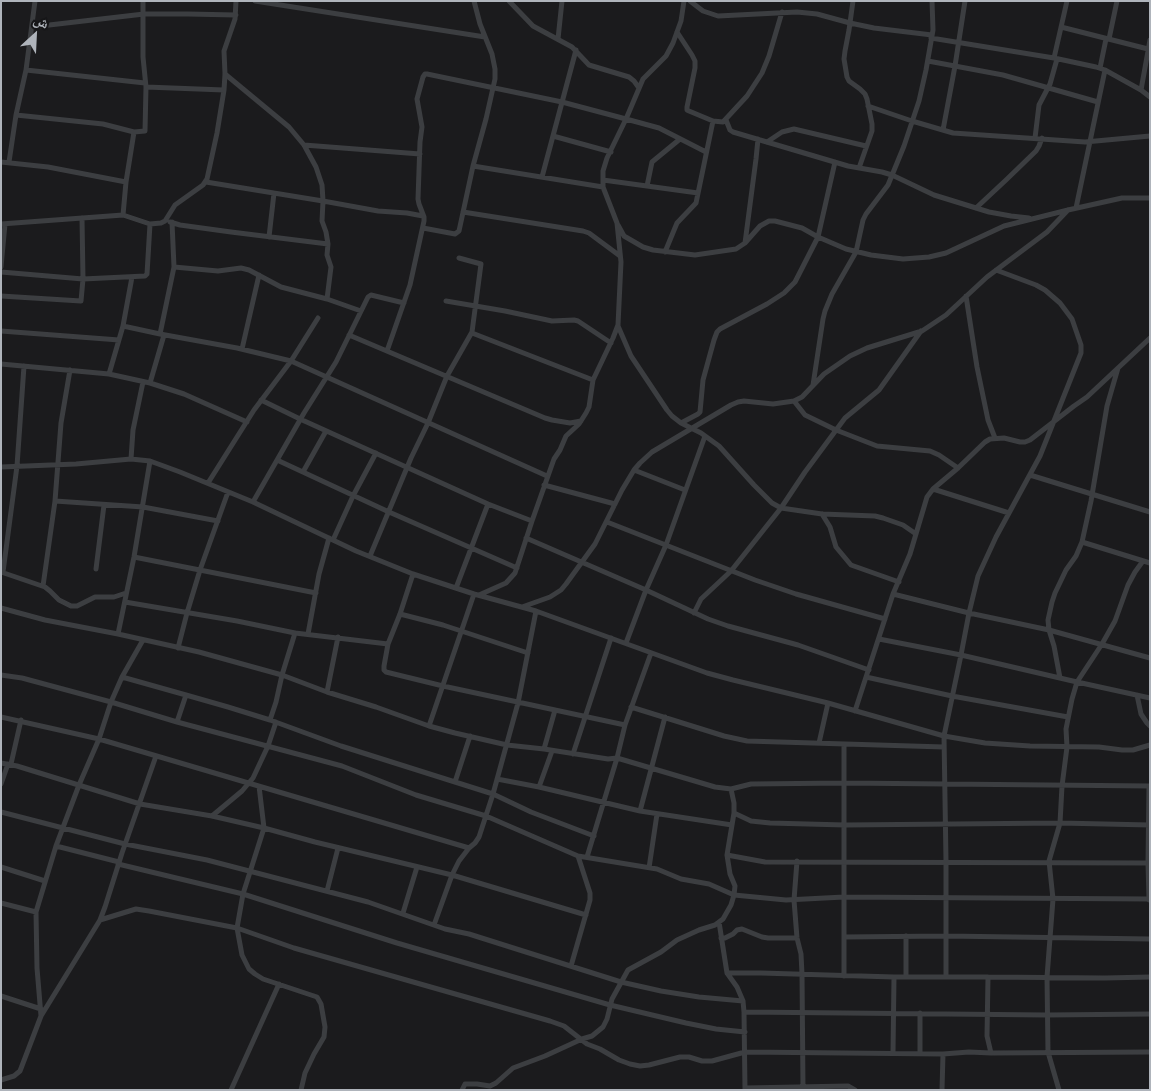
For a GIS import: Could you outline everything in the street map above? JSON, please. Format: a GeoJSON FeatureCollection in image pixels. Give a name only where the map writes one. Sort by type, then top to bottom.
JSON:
{"type":"FeatureCollection","features":[{"type":"Feature","properties":{"kind":"street"},"geometry":{"type":"LineString","coordinates":[[9,162],[16,115],[26,70],[35,1]]}},
{"type":"Feature","properties":{"kind":"street"},"geometry":{"type":"LineString","coordinates":[[16,115],[103,124],[134,132],[144,132],[146,85],[143,57],[144,1]]}},
{"type":"Feature","properties":{"kind":"street"},"geometry":{"type":"LineString","coordinates":[[165,221],[175,204],[206,182],[224,90],[224,51],[236,15],[236,1]]}},
{"type":"Feature","properties":{"kind":"street"},"geometry":{"type":"LineString","coordinates":[[255,1],[485,37]]}},
{"type":"Feature","properties":{"kind":"street"},"geometry":{"type":"LineString","coordinates":[[423,228],[457,233],[493,88],[495,70],[492,54],[480,24],[474,1]]}},
{"type":"Feature","properties":{"kind":"street"},"geometry":{"type":"LineString","coordinates":[[509,1],[533,26],[576,50],[589,65],[629,77],[639,88]]}},
{"type":"Feature","properties":{"kind":"street"},"geometry":{"type":"LineString","coordinates":[[558,40],[562,1]]}},
{"type":"Feature","properties":{"kind":"street"},"geometry":{"type":"LineString","coordinates":[[684,1],[683,15],[678,32],[666,56],[643,79],[603,171],[603,187],[617,223],[624,236],[643,248],[695,255],[736,249],[745,243],[760,226],[769,221],[775,221],[802,228],[818,237],[856,252],[903,259],[928,257],[946,253],[1004,226],[1122,198],[1150,198]]}},
{"type":"Feature","properties":{"kind":"street"},"geometry":{"type":"LineString","coordinates":[[690,1],[703,11],[718,16],[806,12],[850,23],[1055,58],[1103,69],[1150,97]]}},
{"type":"Feature","properties":{"kind":"street"},"geometry":{"type":"LineString","coordinates":[[853,1],[844,59],[849,81],[865,94],[872,131],[859,168]]}},
{"type":"Feature","properties":{"kind":"street"},"geometry":{"type":"LineString","coordinates":[[813,386],[825,311],[832,294],[856,252],[861,227],[866,214],[882,193],[892,175],[904,146],[918,102],[932,36],[932,1]]}},
{"type":"Feature","properties":{"kind":"street"},"geometry":{"type":"LineString","coordinates":[[943,130],[965,1]]}},
{"type":"Feature","properties":{"kind":"street"},"geometry":{"type":"LineString","coordinates":[[1036,138],[1039,105],[1048,88],[1067,1]]}},
{"type":"Feature","properties":{"kind":"street"},"geometry":{"type":"LineString","coordinates":[[1076,208],[1117,1]]}},
{"type":"Feature","properties":{"kind":"street"},"geometry":{"type":"LineString","coordinates":[[678,32],[695,61],[687,110],[713,121],[723,122],[747,96],[762,73],[782,12]]}},
{"type":"Feature","properties":{"kind":"street"},"geometry":{"type":"LineString","coordinates":[[32,26],[144,14],[236,15]]}},
{"type":"Feature","properties":{"kind":"street"},"geometry":{"type":"LineString","coordinates":[[1061,27],[1149,51]]}},
{"type":"Feature","properties":{"kind":"street"},"geometry":{"type":"LineString","coordinates":[[1141,90],[1150,40]]}},
{"type":"Feature","properties":{"kind":"street"},"geometry":{"type":"LineString","coordinates":[[542,177],[576,50]]}},
{"type":"Feature","properties":{"kind":"street"},"geometry":{"type":"LineString","coordinates":[[928,62],[1003,75],[1098,102]]}},
{"type":"Feature","properties":{"kind":"street"},"geometry":{"type":"LineString","coordinates":[[26,70],[146,85],[224,90]]}},
{"type":"Feature","properties":{"kind":"street"},"geometry":{"type":"LineString","coordinates":[[225,74],[289,126],[304,145],[320,178],[323,201],[322,221],[326,232],[327,255],[331,267],[327,299]]}},
{"type":"Feature","properties":{"kind":"street"},"geometry":{"type":"LineString","coordinates":[[387,351],[410,285],[423,228],[423,216],[418,199],[422,127],[417,99],[424,74],[562,102],[659,128],[706,152]]}},
{"type":"Feature","properties":{"kind":"street"},"geometry":{"type":"LineString","coordinates":[[868,106],[953,133],[1090,141],[1150,136]]}},
{"type":"Feature","properties":{"kind":"street"},"geometry":{"type":"LineString","coordinates":[[726,120],[731,131],[835,162],[892,175],[934,195],[989,212],[1035,218]]}},
{"type":"Feature","properties":{"kind":"street"},"geometry":{"type":"LineString","coordinates":[[665,252],[677,223],[694,206],[713,121]]}},
{"type":"Feature","properties":{"kind":"street"},"geometry":{"type":"LineString","coordinates":[[767,142],[782,132],[794,129],[866,146]]}},
{"type":"Feature","properties":{"kind":"street"},"geometry":{"type":"LineString","coordinates":[[123,215],[134,132]]}},
{"type":"Feature","properties":{"kind":"street"},"geometry":{"type":"LineString","coordinates":[[553,136],[611,152]]}},
{"type":"Feature","properties":{"kind":"street"},"geometry":{"type":"LineString","coordinates":[[976,208],[1036,151],[1042,138]]}},
{"type":"Feature","properties":{"kind":"street"},"geometry":{"type":"LineString","coordinates":[[647,186],[652,162],[680,139]]}},
{"type":"Feature","properties":{"kind":"street"},"geometry":{"type":"LineString","coordinates":[[745,243],[758,139]]}},
{"type":"Feature","properties":{"kind":"street"},"geometry":{"type":"LineString","coordinates":[[304,145],[420,154]]}},
{"type":"Feature","properties":{"kind":"street"},"geometry":{"type":"LineString","coordinates":[[1,162],[48,167],[126,182]]}},
{"type":"Feature","properties":{"kind":"street"},"geometry":{"type":"LineString","coordinates":[[681,423],[700,412],[703,380],[717,332],[768,304],[795,282],[818,237],[835,162]]}},
{"type":"Feature","properties":{"kind":"street"},"geometry":{"type":"LineString","coordinates":[[473,166],[603,187]]}},
{"type":"Feature","properties":{"kind":"street"},"geometry":{"type":"LineString","coordinates":[[603,180],[698,193]]}},
{"type":"Feature","properties":{"kind":"street"},"geometry":{"type":"LineString","coordinates":[[206,182],[378,211],[404,212],[423,216]]}},
{"type":"Feature","properties":{"kind":"street"},"geometry":{"type":"LineString","coordinates":[[269,237],[274,193]]}},
{"type":"Feature","properties":{"kind":"street"},"geometry":{"type":"LineString","coordinates":[[522,607],[550,597],[561,590],[572,577],[595,544],[634,470],[652,452],[731,404],[744,401],[773,404],[794,402],[802,397],[829,370],[860,351],[922,331],[946,315],[996,270],[1048,232],[1068,210]]}},
{"type":"Feature","properties":{"kind":"street"},"geometry":{"type":"LineString","coordinates":[[463,212],[584,231],[620,256]]}},
{"type":"Feature","properties":{"kind":"street"},"geometry":{"type":"LineString","coordinates":[[1,267],[3,224],[123,215],[150,224],[165,221],[180,225],[328,244]]}},
{"type":"Feature","properties":{"kind":"street"},"geometry":{"type":"LineString","coordinates":[[1,296],[80,302],[82,299],[83,279],[82,218]]}},
{"type":"Feature","properties":{"kind":"street"},"geometry":{"type":"LineString","coordinates":[[150,384],[162,335],[174,267],[172,222]]}},
{"type":"Feature","properties":{"kind":"street"},"geometry":{"type":"LineString","coordinates":[[429,726],[476,594],[506,583],[511,578],[517,568],[554,459],[566,436],[581,421],[588,410],[593,380],[618,325],[621,267],[617,223]]}},
{"type":"Feature","properties":{"kind":"street"},"geometry":{"type":"LineString","coordinates":[[1,272],[83,279],[146,276],[150,224]]}},
{"type":"Feature","properties":{"kind":"street"},"geometry":{"type":"LineString","coordinates":[[370,556],[447,376],[472,333],[482,264],[459,258]]}},
{"type":"Feature","properties":{"kind":"street"},"geometry":{"type":"LineString","coordinates":[[174,267],[218,271],[241,268],[249,270],[281,287],[327,299],[361,311]]}},
{"type":"Feature","properties":{"kind":"street"},"geometry":{"type":"LineString","coordinates":[[946,977],[944,736],[968,613],[978,576],[996,537],[1040,456],[1081,353],[1081,345],[1072,319],[1062,305],[1045,290],[1036,285],[996,270]]}},
{"type":"Feature","properties":{"kind":"street"},"geometry":{"type":"LineString","coordinates":[[242,349],[259,275]]}},
{"type":"Feature","properties":{"kind":"street"},"geometry":{"type":"LineString","coordinates":[[109,374],[123,326],[132,277]]}},
{"type":"Feature","properties":{"kind":"street"},"geometry":{"type":"LineString","coordinates":[[253,502],[300,419],[336,362],[368,297],[371,295],[404,303]]}},
{"type":"Feature","properties":{"kind":"street"},"geometry":{"type":"LineString","coordinates":[[966,296],[988,420],[996,438]]}},
{"type":"Feature","properties":{"kind":"street"},"geometry":{"type":"LineString","coordinates":[[446,301],[552,321],[578,321],[610,343]]}},
{"type":"Feature","properties":{"kind":"street"},"geometry":{"type":"LineString","coordinates":[[208,483],[318,318]]}},
{"type":"Feature","properties":{"kind":"street"},"geometry":{"type":"LineString","coordinates":[[618,325],[631,356],[667,410],[681,423],[720,446],[772,503],[782,508],[822,514],[875,516],[894,521],[916,534]]}},
{"type":"Feature","properties":{"kind":"street"},"geometry":{"type":"LineString","coordinates":[[123,326],[242,349],[291,361],[547,476]]}},
{"type":"Feature","properties":{"kind":"street"},"geometry":{"type":"LineString","coordinates":[[1,331],[119,340]]}},
{"type":"Feature","properties":{"kind":"street"},"geometry":{"type":"LineString","coordinates":[[694,613],[701,599],[731,571],[782,508],[805,472],[836,430],[850,413],[879,390],[922,331]]}},
{"type":"Feature","properties":{"kind":"street"},"geometry":{"type":"LineString","coordinates":[[472,333],[593,380]]}},
{"type":"Feature","properties":{"kind":"street"},"geometry":{"type":"LineString","coordinates":[[349,334],[552,420],[570,423],[581,421]]}},
{"type":"Feature","properties":{"kind":"street"},"geometry":{"type":"LineString","coordinates":[[855,711],[893,594],[908,559],[927,497],[933,489],[985,442],[996,438],[1020,442],[1030,440],[1087,397],[1150,338]]}},
{"type":"Feature","properties":{"kind":"street"},"geometry":{"type":"LineString","coordinates":[[1,364],[109,374],[143,382],[184,394],[247,422]]}},
{"type":"Feature","properties":{"kind":"street"},"geometry":{"type":"LineString","coordinates":[[24,366],[17,466],[2,572],[43,586],[59,600],[71,606],[77,606],[96,597],[114,597],[126,593]]}},
{"type":"Feature","properties":{"kind":"street"},"geometry":{"type":"LineString","coordinates":[[1060,678],[1048,620],[1052,602],[1066,570],[1076,556],[1082,542],[1088,520],[1107,406],[1118,367]]}},
{"type":"Feature","properties":{"kind":"street"},"geometry":{"type":"LineString","coordinates":[[43,586],[55,501],[61,423],[70,370]]}},
{"type":"Feature","properties":{"kind":"street"},"geometry":{"type":"LineString","coordinates":[[131,459],[133,430],[143,382]]}},
{"type":"Feature","properties":{"kind":"street"},"geometry":{"type":"LineString","coordinates":[[262,400],[488,504],[532,521]]}},
{"type":"Feature","properties":{"kind":"street"},"geometry":{"type":"LineString","coordinates":[[794,402],[805,415],[836,430],[877,446],[930,451],[958,468]]}},
{"type":"Feature","properties":{"kind":"street"},"geometry":{"type":"LineString","coordinates":[[303,472],[326,431]]}},
{"type":"Feature","properties":{"kind":"street"},"geometry":{"type":"LineString","coordinates":[[626,644],[646,590],[666,545],[705,436]]}},
{"type":"Feature","properties":{"kind":"street"},"geometry":{"type":"LineString","coordinates":[[308,634],[319,574],[331,539],[376,453]]}},
{"type":"Feature","properties":{"kind":"street"},"geometry":{"type":"LineString","coordinates":[[1,467],[76,464],[131,459],[150,461],[253,502],[331,539],[413,574],[536,611],[707,673],[828,703],[944,736],[985,743],[1099,747],[1128,750],[1150,745]]}},
{"type":"Feature","properties":{"kind":"street"},"geometry":{"type":"LineString","coordinates":[[277,460],[353,496],[517,568]]}},
{"type":"Feature","properties":{"kind":"street"},"geometry":{"type":"LineString","coordinates":[[118,634],[134,557],[150,461]]}},
{"type":"Feature","properties":{"kind":"street"},"geometry":{"type":"LineString","coordinates":[[634,470],[685,490]]}},
{"type":"Feature","properties":{"kind":"street"},"geometry":{"type":"LineString","coordinates":[[1030,475],[1150,512]]}},
{"type":"Feature","properties":{"kind":"street"},"geometry":{"type":"LineString","coordinates":[[544,485],[615,504]]}},
{"type":"Feature","properties":{"kind":"street"},"geometry":{"type":"LineString","coordinates":[[933,489],[1009,514]]}},
{"type":"Feature","properties":{"kind":"street"},"geometry":{"type":"LineString","coordinates":[[178,648],[200,570],[228,492]]}},
{"type":"Feature","properties":{"kind":"street"},"geometry":{"type":"LineString","coordinates":[[55,501],[143,507],[218,521]]}},
{"type":"Feature","properties":{"kind":"street"},"geometry":{"type":"LineString","coordinates":[[456,588],[488,504]]}},
{"type":"Feature","properties":{"kind":"street"},"geometry":{"type":"LineString","coordinates":[[96,569],[104,505]]}},
{"type":"Feature","properties":{"kind":"street"},"geometry":{"type":"LineString","coordinates":[[822,514],[830,527],[836,547],[851,566],[899,582]]}},
{"type":"Feature","properties":{"kind":"street"},"geometry":{"type":"LineString","coordinates":[[607,522],[731,571],[796,594],[885,619]]}},
{"type":"Feature","properties":{"kind":"street"},"geometry":{"type":"LineString","coordinates":[[526,538],[694,613],[728,626],[798,645],[869,670]]}},
{"type":"Feature","properties":{"kind":"street"},"geometry":{"type":"LineString","coordinates":[[1082,542],[1150,563]]}},
{"type":"Feature","properties":{"kind":"street"},"geometry":{"type":"LineString","coordinates":[[134,557],[316,593]]}},
{"type":"Feature","properties":{"kind":"street"},"geometry":{"type":"LineString","coordinates":[[1059,1090],[1048,1052],[1047,977],[1054,899],[1049,862],[1060,824],[1067,747],[1066,729],[1077,682],[1115,621],[1128,585],[1143,561]]}},
{"type":"Feature","properties":{"kind":"street"},"geometry":{"type":"LineString","coordinates":[[413,574],[388,644],[384,666],[386,672],[518,703],[624,725]]}},
{"type":"Feature","properties":{"kind":"street"},"geometry":{"type":"LineString","coordinates":[[893,594],[968,613],[1049,630],[1150,658]]}},
{"type":"Feature","properties":{"kind":"street"},"geometry":{"type":"LineString","coordinates":[[125,602],[295,633],[388,644]]}},
{"type":"Feature","properties":{"kind":"street"},"geometry":{"type":"LineString","coordinates":[[1,608],[45,620],[199,652],[282,675],[429,726],[507,745],[608,759],[617,758],[715,787],[731,789],[750,784],[844,783],[1150,786],[1149,900],[844,897],[786,900],[734,895],[709,884],[681,879],[649,868],[578,856],[486,816],[416,795],[342,766],[22,678],[1,675]]}},
{"type":"Feature","properties":{"kind":"street"},"geometry":{"type":"LineString","coordinates":[[434,925],[452,875],[469,848],[479,838],[518,703],[536,611]]}},
{"type":"Feature","properties":{"kind":"street"},"geometry":{"type":"LineString","coordinates":[[400,614],[443,625],[528,653]]}},
{"type":"Feature","properties":{"kind":"street"},"geometry":{"type":"LineString","coordinates":[[212,816],[249,783],[258,771],[268,746],[282,675],[295,633]]}},
{"type":"Feature","properties":{"kind":"street"},"geometry":{"type":"LineString","coordinates":[[327,692],[338,637]]}},
{"type":"Feature","properties":{"kind":"street"},"geometry":{"type":"LineString","coordinates":[[573,754],[611,638]]}},
{"type":"Feature","properties":{"kind":"street"},"geometry":{"type":"LineString","coordinates":[[879,639],[961,655],[1150,698]]}},
{"type":"Feature","properties":{"kind":"street"},"geometry":{"type":"LineString","coordinates":[[41,1016],[37,968],[36,912],[56,846],[99,739],[111,702],[142,640]]}},
{"type":"Feature","properties":{"kind":"street"},"geometry":{"type":"LineString","coordinates":[[588,857],[617,758],[624,725],[651,653]]}},
{"type":"Feature","properties":{"kind":"street"},"geometry":{"type":"LineString","coordinates":[[122,677],[228,706],[341,746],[493,794],[530,812],[594,836]]}},
{"type":"Feature","properties":{"kind":"street"},"geometry":{"type":"LineString","coordinates":[[866,677],[952,696],[1068,717]]}},
{"type":"Feature","properties":{"kind":"street"},"geometry":{"type":"LineString","coordinates":[[177,722],[186,695]]}},
{"type":"Feature","properties":{"kind":"street"},"geometry":{"type":"LineString","coordinates":[[1137,695],[1141,714],[1150,726]]}},
{"type":"Feature","properties":{"kind":"street"},"geometry":{"type":"LineString","coordinates":[[819,743],[828,703]]}},
{"type":"Feature","properties":{"kind":"street"},"geometry":{"type":"LineString","coordinates":[[631,707],[747,741],[944,747]]}},
{"type":"Feature","properties":{"kind":"street"},"geometry":{"type":"LineString","coordinates":[[544,749],[555,710]]}},
{"type":"Feature","properties":{"kind":"street"},"geometry":{"type":"LineString","coordinates":[[1,717],[22,720],[99,739],[469,848]]}},
{"type":"Feature","properties":{"kind":"street"},"geometry":{"type":"LineString","coordinates":[[640,811],[664,717]]}},
{"type":"Feature","properties":{"kind":"street"},"geometry":{"type":"LineString","coordinates":[[1,784],[22,720]]}},
{"type":"Feature","properties":{"kind":"street"},"geometry":{"type":"LineString","coordinates":[[455,782],[470,736]]}},
{"type":"Feature","properties":{"kind":"street"},"geometry":{"type":"LineString","coordinates":[[844,745],[844,976]]}},
{"type":"Feature","properties":{"kind":"street"},"geometry":{"type":"LineString","coordinates":[[539,787],[552,751]]}},
{"type":"Feature","properties":{"kind":"street"},"geometry":{"type":"LineString","coordinates":[[1,1080],[14,1076],[20,1071],[41,1016],[100,920],[156,756]]}},
{"type":"Feature","properties":{"kind":"street"},"geometry":{"type":"LineString","coordinates":[[1,763],[140,804],[212,816],[452,875],[586,915]]}},
{"type":"Feature","properties":{"kind":"street"},"geometry":{"type":"LineString","coordinates":[[497,778],[640,811],[732,825]]}},
{"type":"Feature","properties":{"kind":"street"},"geometry":{"type":"LineString","coordinates":[[259,786],[264,828],[243,894],[237,928],[242,955],[249,969],[263,979],[317,997],[321,1004],[325,1027],[324,1037],[308,1067],[301,1090]]}},
{"type":"Feature","properties":{"kind":"street"},"geometry":{"type":"LineString","coordinates":[[462,1090],[465,1084],[490,1086],[513,1068],[592,1036],[603,1027],[612,999],[628,970],[661,952],[677,940],[715,925],[723,919],[734,895],[735,886],[730,874],[727,855],[734,813],[731,789]]}},
{"type":"Feature","properties":{"kind":"street"},"geometry":{"type":"LineString","coordinates":[[1,812],[125,844],[207,860],[368,902],[434,925],[469,934],[621,982],[699,997],[743,1001]]}},
{"type":"Feature","properties":{"kind":"street"},"geometry":{"type":"LineString","coordinates":[[734,813],[760,823],[1149,826]]}},
{"type":"Feature","properties":{"kind":"street"},"geometry":{"type":"LineString","coordinates":[[649,868],[657,814]]}},
{"type":"Feature","properties":{"kind":"street"},"geometry":{"type":"LineString","coordinates":[[56,846],[243,894],[397,943],[610,1005],[686,1024],[744,1032]]}},
{"type":"Feature","properties":{"kind":"street"},"geometry":{"type":"LineString","coordinates":[[327,891],[338,848]]}},
{"type":"Feature","properties":{"kind":"street"},"geometry":{"type":"LineString","coordinates":[[727,855],[765,862],[1149,863]]}},
{"type":"Feature","properties":{"kind":"street"},"geometry":{"type":"LineString","coordinates":[[571,966],[590,900],[590,893],[578,856]]}},
{"type":"Feature","properties":{"kind":"street"},"geometry":{"type":"LineString","coordinates":[[797,862],[794,900],[802,974],[803,1088]]}},
{"type":"Feature","properties":{"kind":"street"},"geometry":{"type":"LineString","coordinates":[[1,867],[46,881]]}},
{"type":"Feature","properties":{"kind":"street"},"geometry":{"type":"LineString","coordinates":[[403,913],[417,867]]}},
{"type":"Feature","properties":{"kind":"street"},"geometry":{"type":"LineString","coordinates":[[1,902],[36,912]]}},
{"type":"Feature","properties":{"kind":"street"},"geometry":{"type":"LineString","coordinates":[[100,920],[136,909],[237,928],[294,948],[550,1020],[564,1026],[587,1044],[619,1060],[640,1066],[680,1057],[712,1061],[745,1052],[943,1054],[969,1052],[1150,1052]]}},
{"type":"Feature","properties":{"kind":"street"},"geometry":{"type":"LineString","coordinates":[[719,922],[727,973],[737,987],[743,1001],[745,1089],[848,1086],[855,1090]]}},
{"type":"Feature","properties":{"kind":"street"},"geometry":{"type":"LineString","coordinates":[[721,938],[742,929],[768,938],[797,938]]}},
{"type":"Feature","properties":{"kind":"street"},"geometry":{"type":"LineString","coordinates":[[906,936],[906,977]]}},
{"type":"Feature","properties":{"kind":"street"},"geometry":{"type":"LineString","coordinates":[[844,937],[946,936],[1150,939]]}},
{"type":"Feature","properties":{"kind":"street"},"geometry":{"type":"LineString","coordinates":[[727,973],[894,977],[1150,976]]}},
{"type":"Feature","properties":{"kind":"street"},"geometry":{"type":"LineString","coordinates":[[988,976],[987,1036],[991,1053]]}},
{"type":"Feature","properties":{"kind":"street"},"geometry":{"type":"LineString","coordinates":[[893,1053],[894,977]]}},
{"type":"Feature","properties":{"kind":"street"},"geometry":{"type":"LineString","coordinates":[[230,1090],[279,984]]}},
{"type":"Feature","properties":{"kind":"street"},"geometry":{"type":"LineString","coordinates":[[1,996],[41,1009]]}},
{"type":"Feature","properties":{"kind":"street"},"geometry":{"type":"LineString","coordinates":[[744,1012],[1047,1015],[1150,1014]]}},
{"type":"Feature","properties":{"kind":"street"},"geometry":{"type":"LineString","coordinates":[[920,1013],[920,1053]]}},
{"type":"Feature","properties":{"kind":"street"},"geometry":{"type":"LineString","coordinates":[[942,1090],[943,1054]]}}]}
